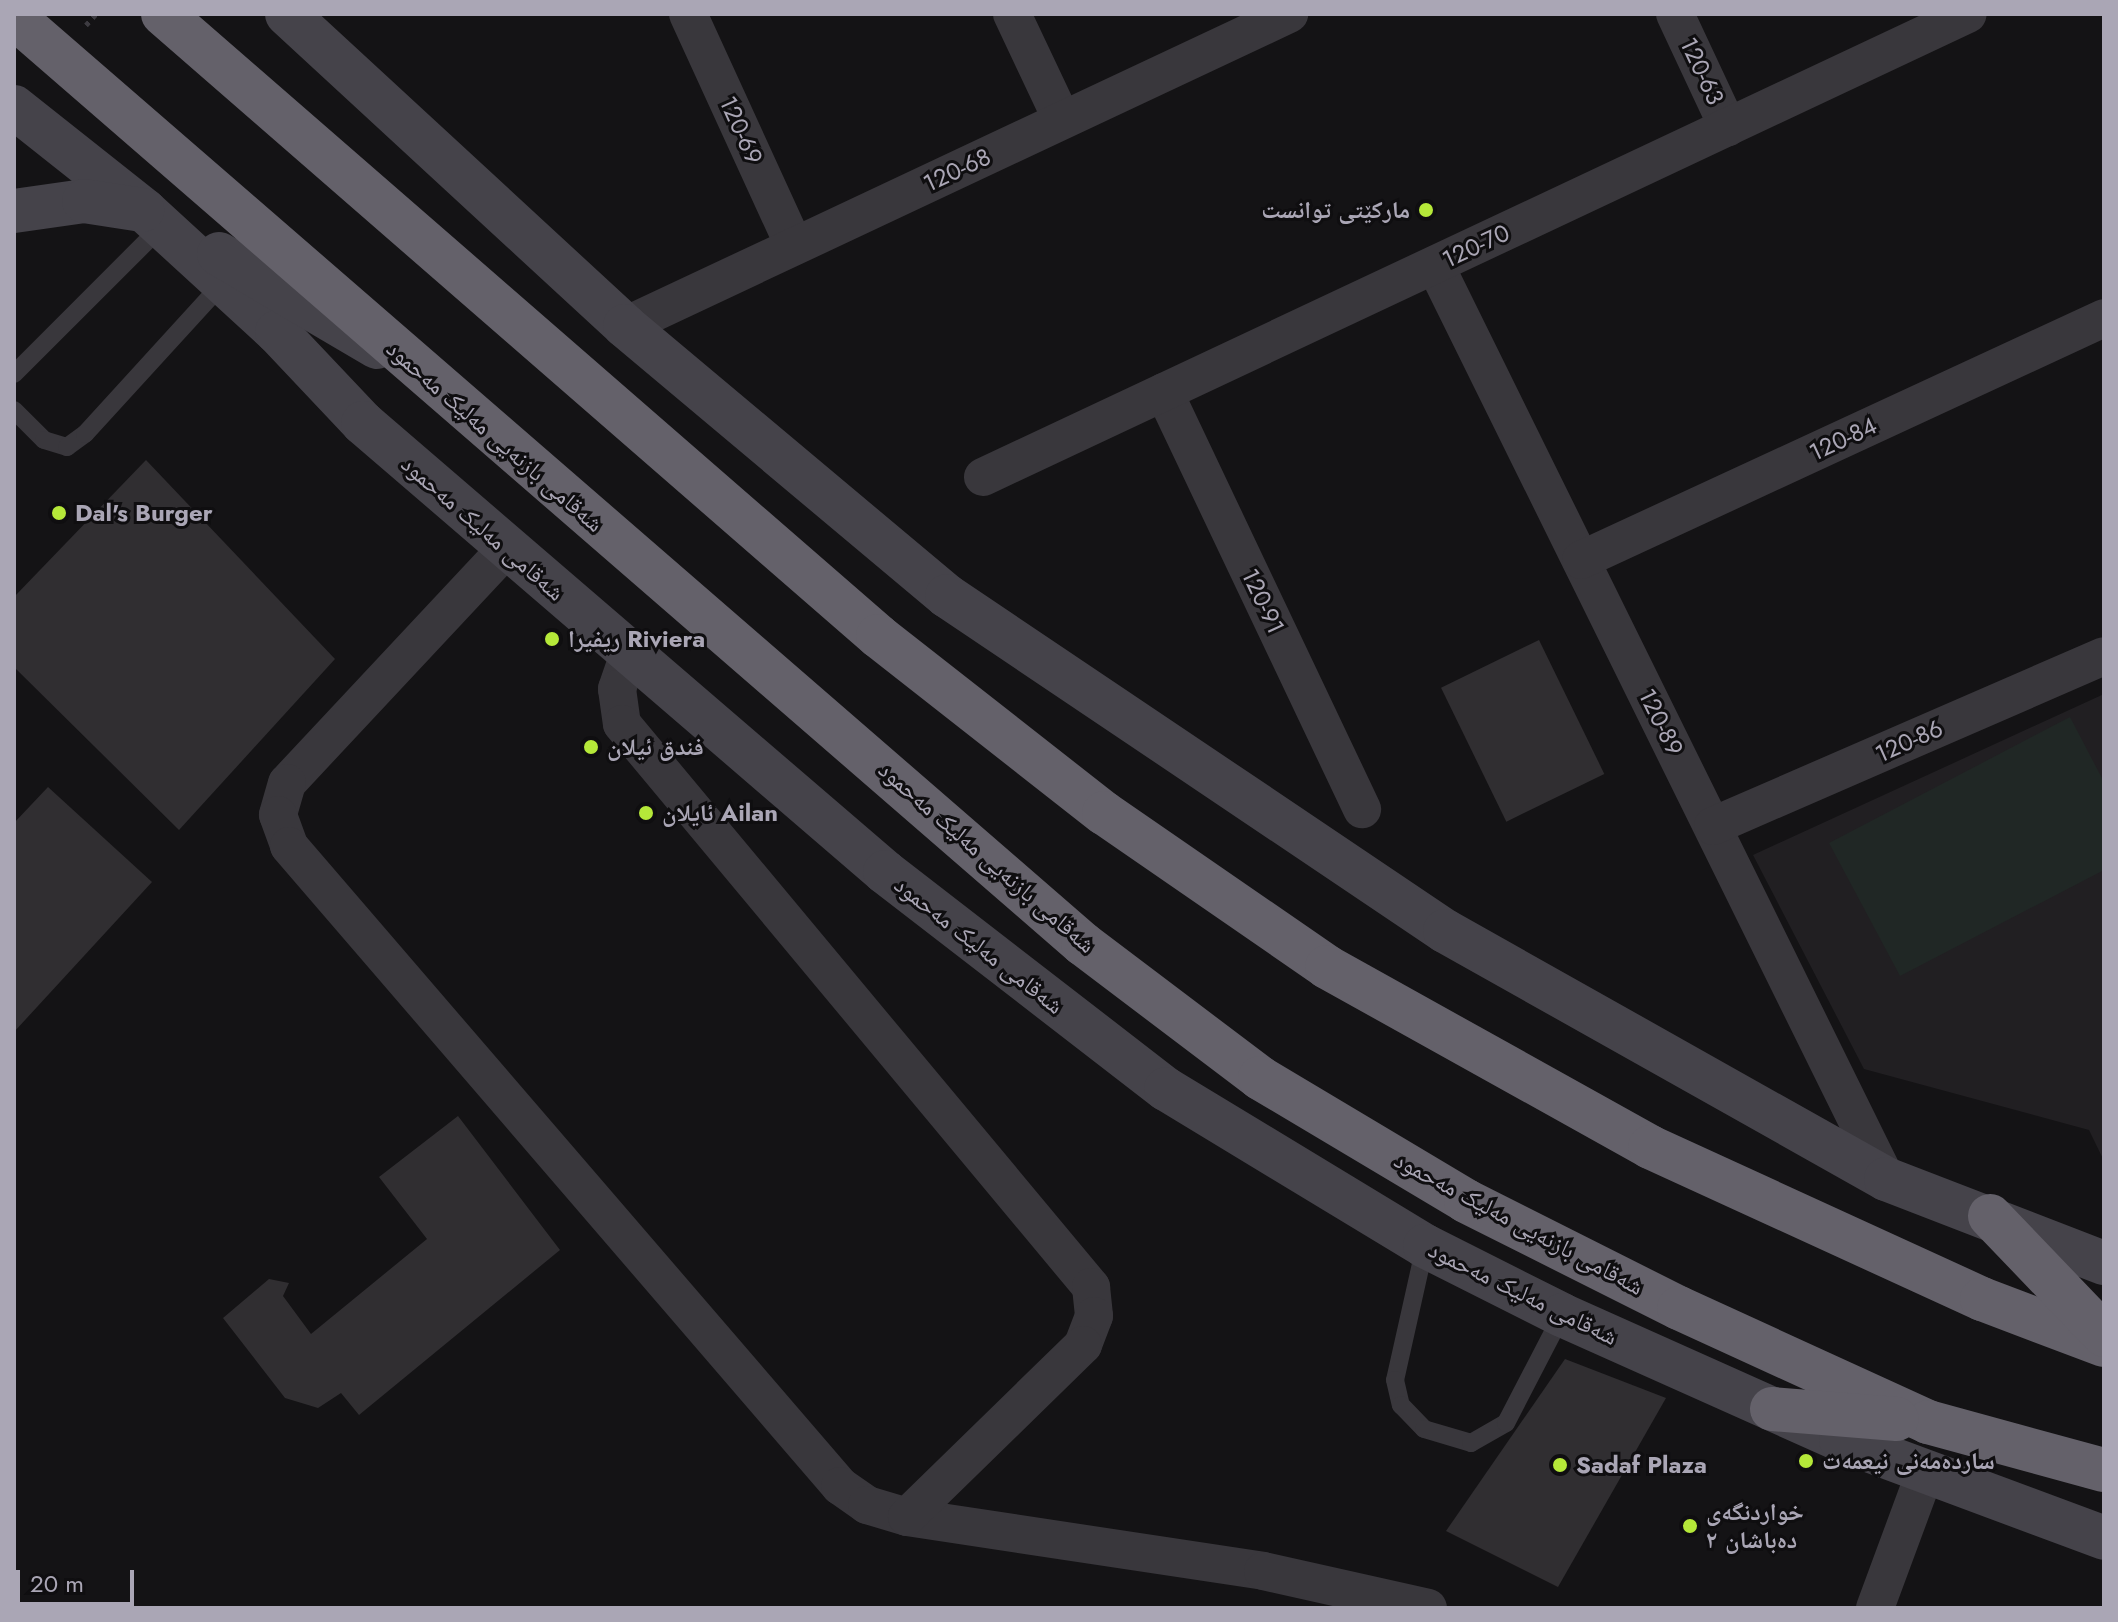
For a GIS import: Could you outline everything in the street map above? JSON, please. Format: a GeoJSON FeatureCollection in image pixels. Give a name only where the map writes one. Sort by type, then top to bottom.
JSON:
{"type":"FeatureCollection","features":[{"type":"Feature","properties":{"kind":"highway"},"geometry":{"type":"LineString","coordinates":[[163,14],[878,636],[1104,813],[1327,967],[1650,1147],[1982,1299],[2104,1345]]}},
{"type":"Feature","properties":{"kind":"highway","name":"شەقامی بازنەیی مەلیک مەحمود"},"geometry":{"type":"LineString","coordinates":[[14,17],[416,369],[751,651],[1083,944],[1260,1078],[1466,1201],[1679,1308],[1928,1422],[2104,1470]]}},
{"type":"Feature","properties":{"kind":"highway"},"geometry":{"type":"LineString","coordinates":[[1990,1216],[2104,1335]]}},
{"type":"Feature","properties":{"kind":"highway"},"geometry":{"type":"LineString","coordinates":[[1772,1409],[1928,1422]]}},
{"type":"Feature","properties":{"kind":"main road"},"geometry":{"type":"LineString","coordinates":[[287,14],[625,326],[960,605],[1445,931],[1886,1179],[1990,1216],[2104,1263]]}},
{"type":"Feature","properties":{"kind":"main road","name":"شەقامی مەلیک مەحمود"},"geometry":{"type":"LineString","coordinates":[[14,107],[154,218],[363,423],[629,654],[885,872],[1166,1089],[1425,1246],[1562,1315],[1925,1473],[2104,1538]]}},
{"type":"Feature","properties":{"kind":"main road"},"geometry":{"type":"LineString","coordinates":[[14,211],[84,201],[154,218],[416,369]]}},
{"type":"Feature","properties":{"kind":"street","name":"120-69"},"geometry":{"type":"LineString","coordinates":[[688,14],[794,246]]}},
{"type":"Feature","properties":{"kind":"street"},"geometry":{"type":"LineString","coordinates":[[1012,14],[1062,120]]}},
{"type":"Feature","properties":{"kind":"street","name":"120-68"},"geometry":{"type":"LineString","coordinates":[[625,326],[1289,14]]}},
{"type":"Feature","properties":{"kind":"street","name":"120-63"},"geometry":{"type":"LineString","coordinates":[[1675,14],[1728,127]]}},
{"type":"Feature","properties":{"kind":"street","name":"120-70"},"geometry":{"type":"LineString","coordinates":[[983,477],[1968,14]]}},
{"type":"Feature","properties":{"kind":"street","name":"120-89"},"geometry":{"type":"LineString","coordinates":[[1435,265],[1886,1179]]}},
{"type":"Feature","properties":{"kind":"street","name":"120-84"},"geometry":{"type":"LineString","coordinates":[[1581,560],[2104,318]]}},
{"type":"Feature","properties":{"kind":"street","name":"120-91"},"geometry":{"type":"LineString","coordinates":[[1164,392],[1362,809]]}},
{"type":"Feature","properties":{"kind":"street"},"geometry":{"type":"LineString","coordinates":[[506,549],[287,783],[278,815],[289,846],[840,1486],[867,1505],[907,1517],[1263,1571],[1428,1608]]}},
{"type":"Feature","properties":{"kind":"street"},"geometry":{"type":"LineString","coordinates":[[629,654],[617,689],[622,724],[1091,1287],[1094,1316],[1083,1345],[907,1517]]}},
{"type":"Feature","properties":{"kind":"street","name":"120-86"},"geometry":{"type":"LineString","coordinates":[[1713,826],[2104,656]]}},
{"type":"Feature","properties":{"kind":"street"},"geometry":{"type":"LineString","coordinates":[[1875,1608],[1925,1473]]}},
{"type":"Feature","properties":{"kind":"lane"},"geometry":{"type":"LineString","coordinates":[[14,374],[154,218]]}},
{"type":"Feature","properties":{"kind":"lane"},"geometry":{"type":"LineString","coordinates":[[14,410],[44,440],[67,447],[85,434],[223,283]]}},
{"type":"Feature","properties":{"kind":"lane"},"geometry":{"type":"LineString","coordinates":[[1425,1246],[1395,1380],[1401,1405],[1424,1429],[1471,1443],[1506,1423],[1562,1315]]}},
{"type":"Feature","properties":{"kind":"shaded area"},"geometry":{"type":"Polygon","coordinates":[[[2104,694],[2104,1161],[2089,1130],[1864,1069],[1753,855],[2104,694]]]}},
{"type":"Feature","properties":{"kind":"shaded area"},"geometry":{"type":"Polygon","coordinates":[[[2070,717],[2104,782],[2104,870],[1900,976],[1829,843],[2070,717]]]}},
{"type":"Feature","properties":{"kind":"building"},"geometry":{"type":"Polygon","coordinates":[[[146,460],[335,659],[179,830],[14,667],[14,597],[146,460]]]}},
{"type":"Feature","properties":{"kind":"building"},"geometry":{"type":"Polygon","coordinates":[[[1539,640],[1604,774],[1506,822],[1441,688],[1539,640]]]}},
{"type":"Feature","properties":{"kind":"building"},"geometry":{"type":"Polygon","coordinates":[[[48,787],[152,882],[14,1032],[14,823],[48,787]]]}},
{"type":"Feature","properties":{"kind":"building"},"geometry":{"type":"Polygon","coordinates":[[[458,1116],[560,1250],[359,1415],[341,1393],[318,1408],[285,1398],[223,1318],[269,1279],[289,1283],[283,1296],[311,1334],[427,1239],[379,1177],[458,1116]]]}},
{"type":"Feature","properties":{"kind":"building","name":"Sadaf Plaza"},"geometry":{"type":"Polygon","coordinates":[[[1565,1359],[1666,1398],[1558,1587],[1446,1531],[1565,1359]]]}},
{"type":"Feature","properties":{"kind":"place","name":"مارکێتی توانست"},"geometry":{"type":"Point","coordinates":[1426,210]}},
{"type":"Feature","properties":{"kind":"place","name":"Dal's Burger"},"geometry":{"type":"Point","coordinates":[59,513]}},
{"type":"Feature","properties":{"kind":"place","name":"ریفیرا Riviera"},"geometry":{"type":"Point","coordinates":[552,639]}},
{"type":"Feature","properties":{"kind":"place","name":"فندق ئيلان"},"geometry":{"type":"Point","coordinates":[591,747]}},
{"type":"Feature","properties":{"kind":"place","name":"ئایلان Ailan"},"geometry":{"type":"Point","coordinates":[646,813]}},
{"type":"Feature","properties":{"kind":"place","name":"ساردەمەنی نیعمەت"},"geometry":{"type":"Point","coordinates":[1806,1461]}},
{"type":"Feature","properties":{"kind":"place","name":"Sadaf Plaza"},"geometry":{"type":"Point","coordinates":[1560,1465]}},
{"type":"Feature","properties":{"kind":"place","name":"خواردنگەی دەباشان ٢"},"geometry":{"type":"Point","coordinates":[1690,1526]}}]}
